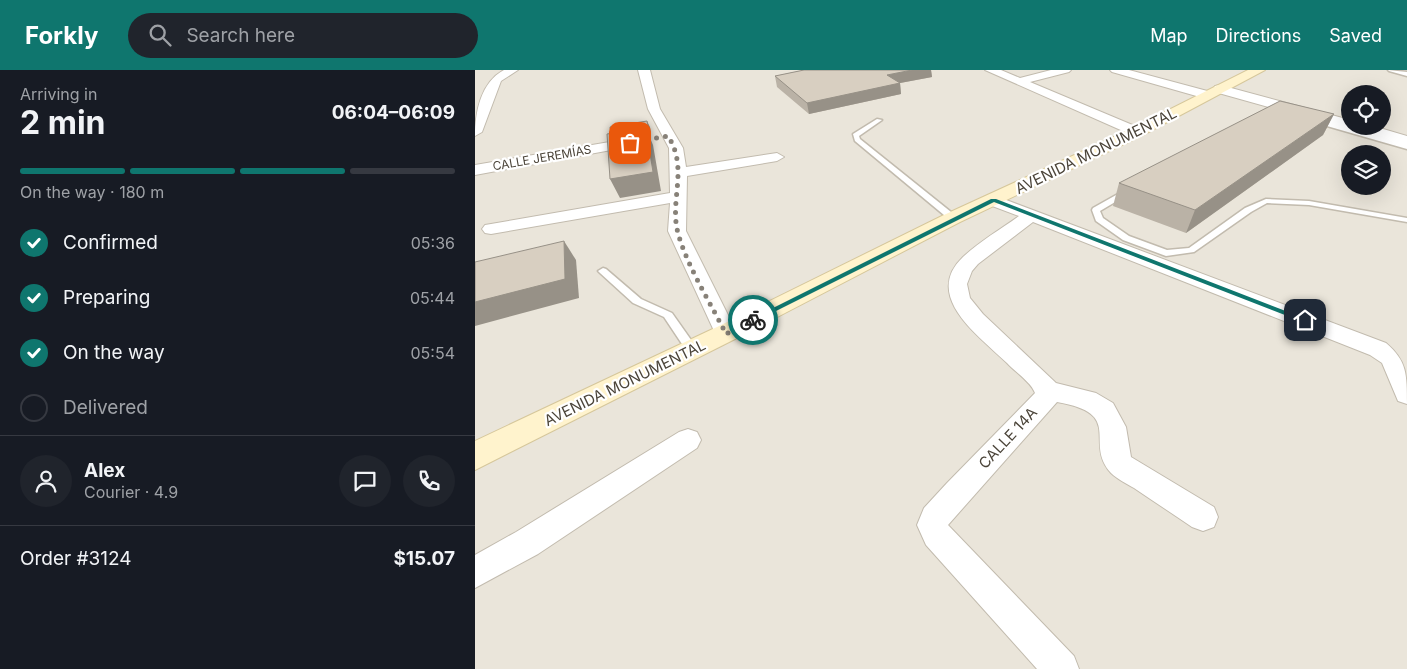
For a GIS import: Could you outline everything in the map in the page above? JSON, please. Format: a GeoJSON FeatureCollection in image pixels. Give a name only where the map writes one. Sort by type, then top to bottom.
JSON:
{"type":"FeatureCollection","features":[{"type":"Feature","properties":{"kind":"main road","name":"AVENIDA MONUMENTAL"},"geometry":{"type":"LineString","coordinates":[[475,456],[726,334],[953,218],[1137,132],[1258,70]]}},
{"type":"Feature","properties":{"kind":"street"},"geometry":{"type":"LineString","coordinates":[[475,132],[496,79],[512,70]]}},
{"type":"Feature","properties":{"kind":"street"},"geometry":{"type":"LineString","coordinates":[[644,70],[654,109],[676,148],[679,173],[677,231],[726,334]]}},
{"type":"Feature","properties":{"kind":"street"},"geometry":{"type":"LineString","coordinates":[[991,70],[1137,132]]}},
{"type":"Feature","properties":{"kind":"street"},"geometry":{"type":"LineString","coordinates":[[1018,82],[1065,70]]}},
{"type":"Feature","properties":{"kind":"street"},"geometry":{"type":"LineString","coordinates":[[1116,70],[1341,123]]}},
{"type":"Feature","properties":{"kind":"street"},"geometry":{"type":"LineString","coordinates":[[1386,135],[1407,141]]}},
{"type":"Feature","properties":{"kind":"street","name":"CALLE JEREMÍAS"},"geometry":{"type":"LineString","coordinates":[[475,170],[668,136]]}},
{"type":"Feature","properties":{"kind":"street"},"geometry":{"type":"LineString","coordinates":[[679,173],[777,156]]}},
{"type":"Feature","properties":{"kind":"street"},"geometry":{"type":"LineString","coordinates":[[491,229],[677,197]]}},
{"type":"Feature","properties":{"kind":"street"},"geometry":{"type":"LineString","coordinates":[[993,200],[1379,349],[1392,358],[1407,394]]}},
{"type":"Feature","properties":{"kind":"street"},"geometry":{"type":"LineString","coordinates":[[1031,215],[971,260],[963,270],[957,284],[960,299],[975,319],[1048,391],[1087,399],[1103,410],[1113,424],[1117,456],[1121,465],[1203,516]]}},
{"type":"Feature","properties":{"kind":"street","name":"CALLE 14A"},"geometry":{"type":"LineString","coordinates":[[1048,391],[1047,396],[935,518],[932,526],[937,535],[1061,669]]}},
{"type":"Feature","properties":{"kind":"street"},"geometry":{"type":"LineString","coordinates":[[475,572],[527,544],[687,440]]}},
{"type":"Feature","properties":{"kind":"lane"},"geometry":{"type":"LineString","coordinates":[[1391,70],[1407,74]]}},
{"type":"Feature","properties":{"kind":"lane"},"geometry":{"type":"LineString","coordinates":[[1277,113],[1297,115],[1407,147]]}},
{"type":"Feature","properties":{"kind":"lane"},"geometry":{"type":"LineString","coordinates":[[879,120],[855,135],[857,140],[953,218]]}},
{"type":"Feature","properties":{"kind":"lane"},"geometry":{"type":"LineString","coordinates":[[1139,186],[1096,210],[1099,219],[1126,238],[1166,253],[1191,250],[1248,210],[1266,201],[1309,203],[1407,220]]}},
{"type":"Feature","properties":{"kind":"lane"},"geometry":{"type":"LineString","coordinates":[[603,271],[637,301],[668,315],[692,350]]}},
{"type":"Feature","properties":{"kind":"shaded area"},"geometry":{"type":"Polygon","coordinates":[[[475,70],[1407,70],[1407,669],[475,669],[475,70]]]}},
{"type":"Feature","properties":{"kind":"building"},"geometry":{"type":"Polygon","coordinates":[[[804,70],[912,70],[887,75],[900,83],[807,103],[775,76],[804,70]]]}},
{"type":"Feature","properties":{"kind":"building"},"geometry":{"type":"Polygon","coordinates":[[[1280,101],[1334,114],[1195,210],[1119,183],[1280,101]]]}},
{"type":"Feature","properties":{"kind":"building"},"geometry":{"type":"Polygon","coordinates":[[[647,121],[648,126],[611,133],[610,127],[647,121]]]}},
{"type":"Feature","properties":{"kind":"building"},"geometry":{"type":"Polygon","coordinates":[[[646,128],[653,172],[610,179],[607,134],[646,128]]]}},
{"type":"Feature","properties":{"kind":"building"},"geometry":{"type":"Polygon","coordinates":[[[564,241],[565,279],[475,302],[475,262],[564,241]]]}},
{"type":"Feature","properties":{"kind":"way so far"},"geometry":{"type":"LineString","coordinates":[[630,143],[668,136],[676,148],[679,173],[677,231],[684,250],[726,334],[753,320]]}},
{"type":"Feature","properties":{"kind":"route"},"geometry":{"type":"LineString","coordinates":[[753,320],[953,218],[993,200],[1305,320]]}}]}
